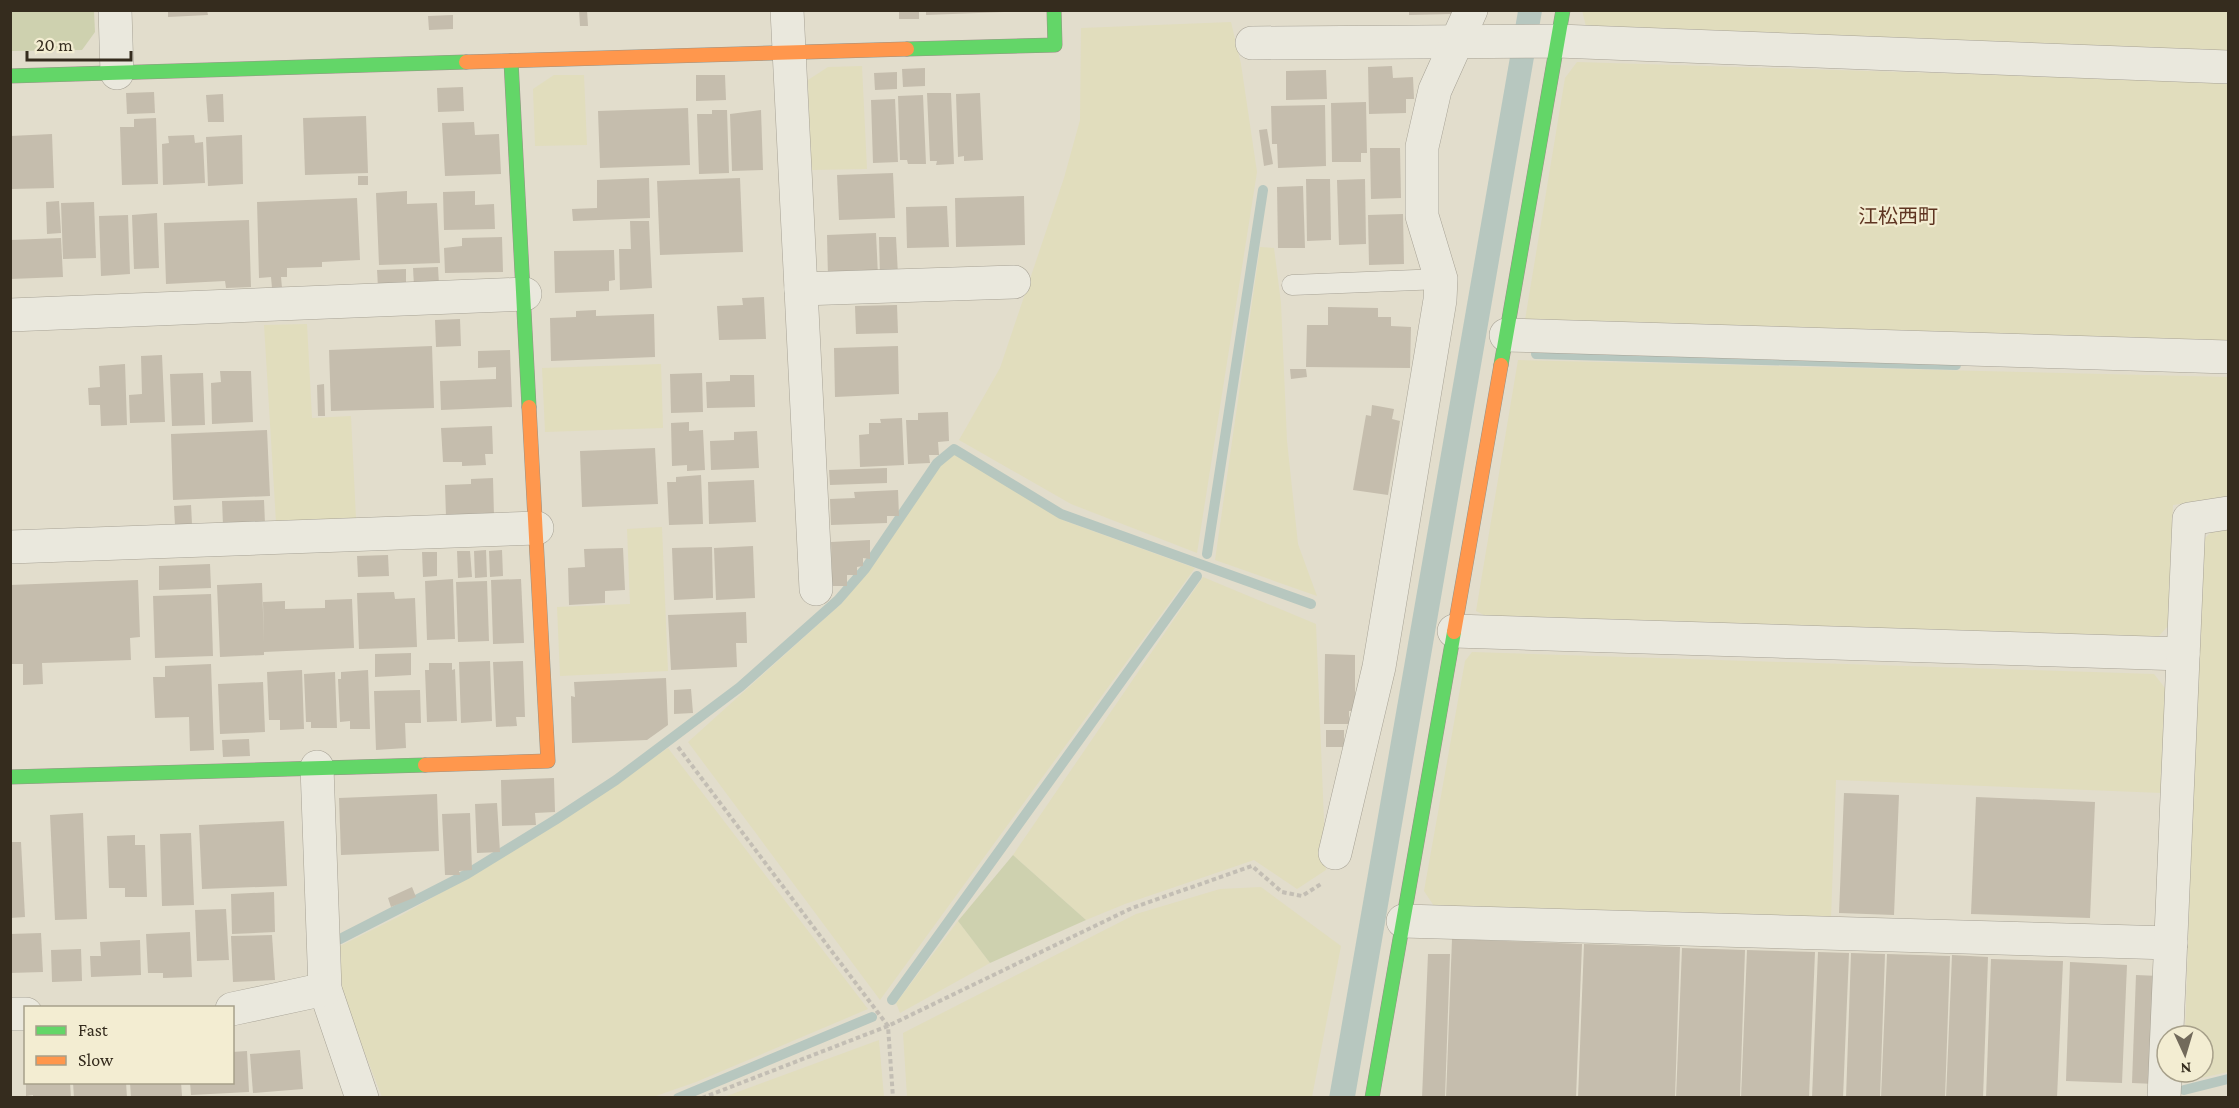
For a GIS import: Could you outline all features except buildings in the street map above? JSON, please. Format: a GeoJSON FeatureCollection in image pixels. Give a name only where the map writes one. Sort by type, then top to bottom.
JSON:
{"type":"FeatureCollection","features":[{"type":"Feature","properties":{"kind":"street"},"geometry":{"type":"LineString","coordinates":[[115,10],[117,73]]}},
{"type":"Feature","properties":{"kind":"street"},"geometry":{"type":"LineString","coordinates":[[787,10],[816,589]]}},
{"type":"Feature","properties":{"kind":"street"},"geometry":{"type":"LineString","coordinates":[[10,76],[1055,45],[1054,10]]}},
{"type":"Feature","properties":{"kind":"street"},"geometry":{"type":"LineString","coordinates":[[1335,853],[1379,667],[1440,300],[1441,279],[1422,216],[1422,147],[1435,90],[1471,10]]}},
{"type":"Feature","properties":{"kind":"street"},"geometry":{"type":"LineString","coordinates":[[1371,1098],[1506,335],[1555,31]]}},
{"type":"Feature","properties":{"kind":"street"},"geometry":{"type":"LineString","coordinates":[[1252,44],[1496,41],[1555,31],[2229,67]]}},
{"type":"Feature","properties":{"kind":"street"},"geometry":{"type":"LineString","coordinates":[[10,777],[548,761],[512,61]]}},
{"type":"Feature","properties":{"kind":"street"},"geometry":{"type":"LineString","coordinates":[[801,289],[1014,282]]}},
{"type":"Feature","properties":{"kind":"street"},"geometry":{"type":"LineString","coordinates":[[10,315],[525,294]]}},
{"type":"Feature","properties":{"kind":"street"},"geometry":{"type":"LineString","coordinates":[[1506,335],[2229,357]]}},
{"type":"Feature","properties":{"kind":"street"},"geometry":{"type":"LineString","coordinates":[[2164,1098],[2189,519],[2229,513]]}},
{"type":"Feature","properties":{"kind":"street"},"geometry":{"type":"LineString","coordinates":[[10,547],[537,528]]}},
{"type":"Feature","properties":{"kind":"street"},"geometry":{"type":"LineString","coordinates":[[1454,630],[2183,654]]}},
{"type":"Feature","properties":{"kind":"street"},"geometry":{"type":"LineString","coordinates":[[317,767],[325,989],[362,1098]]}},
{"type":"Feature","properties":{"kind":"street"},"geometry":{"type":"LineString","coordinates":[[1403,921],[2171,943]]}},
{"type":"Feature","properties":{"kind":"street"},"geometry":{"type":"LineString","coordinates":[[234,1009],[325,989]]}},
{"type":"Feature","properties":{"kind":"lane"},"geometry":{"type":"LineString","coordinates":[[1292,285],[1441,279]]}},
{"type":"Feature","properties":{"kind":"path"},"geometry":{"type":"LineString","coordinates":[[678,747],[888,1026],[893,1098]]}},
{"type":"Feature","properties":{"kind":"path"},"geometry":{"type":"LineString","coordinates":[[702,1098],[888,1026],[1132,908],[1252,866],[1282,892],[1302,896],[1330,879],[1335,853]]}},
{"type":"Feature","properties":{"kind":"shaded area"},"geometry":{"type":"Polygon","coordinates":[[[1582,10],[2228,11],[2228,54],[1587,31],[1582,10]]]}},
{"type":"Feature","properties":{"kind":"shaded area"},"geometry":{"type":"Polygon","coordinates":[[[1518,11],[1542,11],[1355,1097],[1329,1098],[1518,11]]]}},
{"type":"Feature","properties":{"kind":"shaded area"},"geometry":{"type":"Polygon","coordinates":[[[1231,22],[1241,64],[1257,172],[1197,553],[1071,504],[959,440],[1000,368],[1064,178],[1080,120],[1081,28],[1231,22]]]}},
{"type":"Feature","properties":{"kind":"shaded area"},"geometry":{"type":"Polygon","coordinates":[[[1577,62],[2228,82],[2228,343],[1525,320],[1565,78],[1577,62]]]}},
{"type":"Feature","properties":{"kind":"shaded area"},"geometry":{"type":"Polygon","coordinates":[[[862,66],[867,169],[810,170],[808,80],[828,67],[862,66]]]}},
{"type":"Feature","properties":{"kind":"shaded area"},"geometry":{"type":"Polygon","coordinates":[[[554,75],[584,75],[587,145],[535,146],[533,89],[554,75]]]}},
{"type":"Feature","properties":{"kind":"shaded area"},"geometry":{"type":"Polygon","coordinates":[[[1260,247],[1274,248],[1281,303],[1287,441],[1298,544],[1317,596],[1215,560],[1260,247]]]}},
{"type":"Feature","properties":{"kind":"shaded area"},"geometry":{"type":"Polygon","coordinates":[[[307,324],[312,418],[351,416],[356,519],[276,522],[264,325],[307,324]]]}},
{"type":"Feature","properties":{"kind":"shaded area"},"geometry":{"type":"Polygon","coordinates":[[[1518,360],[2228,377],[2228,497],[2173,505],[2168,626],[2157,638],[1492,619],[1476,611],[1518,360]]]}},
{"type":"Feature","properties":{"kind":"shaded area"},"geometry":{"type":"Polygon","coordinates":[[[661,364],[663,428],[545,432],[542,368],[661,364]]]}},
{"type":"Feature","properties":{"kind":"shaded area"},"geometry":{"type":"Polygon","coordinates":[[[954,454],[1065,521],[1195,568],[880,1000],[688,742],[842,603],[868,570],[940,464],[954,454]]]}},
{"type":"Feature","properties":{"kind":"shaded area"},"geometry":{"type":"Polygon","coordinates":[[[662,527],[668,671],[560,676],[557,607],[630,604],[627,529],[662,527]]]}},
{"type":"Feature","properties":{"kind":"shaded area"},"geometry":{"type":"Polygon","coordinates":[[[2228,527],[2228,1072],[2215,1075],[2215,1024],[2185,1024],[2201,542],[2214,529],[2228,527]]]}},
{"type":"Feature","properties":{"kind":"shaded area"},"geometry":{"type":"Polygon","coordinates":[[[1203,577],[1316,624],[1326,870],[1297,889],[1254,860],[1125,904],[1086,920],[1013,855],[1203,577]]]}},
{"type":"Feature","properties":{"kind":"shaded area"},"geometry":{"type":"Polygon","coordinates":[[[1472,652],[2154,674],[2165,688],[2162,793],[1836,780],[1831,919],[1434,906],[1424,891],[1465,661],[1472,652]]]}},
{"type":"Feature","properties":{"kind":"shaded area"},"geometry":{"type":"Polygon","coordinates":[[[668,748],[868,1009],[696,1082],[653,1097],[382,1097],[341,992],[340,946],[402,915],[472,875],[557,823],[668,748]]]}},
{"type":"Feature","properties":{"kind":"shaded area"},"geometry":{"type":"Polygon","coordinates":[[[1261,887],[1341,946],[1312,1097],[907,1097],[903,1033],[1136,914],[1220,889],[1261,887]]]}},
{"type":"Feature","properties":{"kind":"shaded area"},"geometry":{"type":"Polygon","coordinates":[[[958,921],[990,963],[900,1013],[896,1003],[958,921]]]}},
{"type":"Feature","properties":{"kind":"shaded area"},"geometry":{"type":"Polygon","coordinates":[[[879,1040],[884,1097],[724,1097],[879,1040]]]}},
{"type":"Feature","properties":{"kind":"green space"},"geometry":{"type":"Polygon","coordinates":[[[10,11],[94,11],[95,32],[82,50],[11,51],[10,11]]]}},
{"type":"Feature","properties":{"kind":"green space"},"geometry":{"type":"Polygon","coordinates":[[[1013,855],[1086,920],[990,963],[958,921],[1013,855]]]}},
{"type":"Feature","properties":{"kind":"waterway"},"geometry":{"type":"LineString","coordinates":[[1207,554],[1263,190]]}},
{"type":"Feature","properties":{"kind":"waterway"},"geometry":{"type":"LineString","coordinates":[[1536,354],[1956,365]]}},
{"type":"Feature","properties":{"kind":"waterway"},"geometry":{"type":"LineString","coordinates":[[340,939],[467,874],[555,820],[616,780],[740,687],[838,600],[865,569],[937,463],[954,449],[1061,514],[1311,604]]}},
{"type":"Feature","properties":{"kind":"waterway"},"geometry":{"type":"LineString","coordinates":[[892,1000],[1197,576]]}},
{"type":"Feature","properties":{"kind":"waterway"},"geometry":{"type":"LineString","coordinates":[[678,1098],[872,1017]]}},
{"type":"Feature","properties":{"kind":"waterway"},"geometry":{"type":"LineString","coordinates":[[2184,1090],[2228,1079]]}},
{"type":"Feature","properties":{"kind":"traffic: fast"},"geometry":{"type":"LineString","coordinates":[[907,49],[1055,45],[1054,10]]}},
{"type":"Feature","properties":{"kind":"traffic: fast"},"geometry":{"type":"LineString","coordinates":[[1501,365],[1563,10]]}},
{"type":"Feature","properties":{"kind":"traffic: fast"},"geometry":{"type":"LineString","coordinates":[[511,61],[529,407]]}},
{"type":"Feature","properties":{"kind":"traffic: fast"},"geometry":{"type":"LineString","coordinates":[[10,76],[466,62]]}},
{"type":"Feature","properties":{"kind":"traffic: fast"},"geometry":{"type":"LineString","coordinates":[[1372,1098],[1454,632]]}},
{"type":"Feature","properties":{"kind":"traffic: fast"},"geometry":{"type":"LineString","coordinates":[[10,777],[425,765]]}},
{"type":"Feature","properties":{"kind":"traffic: slow"},"geometry":{"type":"LineString","coordinates":[[466,62],[907,49]]}},
{"type":"Feature","properties":{"kind":"traffic: slow"},"geometry":{"type":"LineString","coordinates":[[1454,632],[1501,365]]}},
{"type":"Feature","properties":{"kind":"traffic: slow"},"geometry":{"type":"LineString","coordinates":[[425,765],[548,761],[529,407]]}},
{"type":"Feature","properties":{"kind":"district","name":"江松西町"},"geometry":{"type":"Point","coordinates":[1898,216]}}]}
